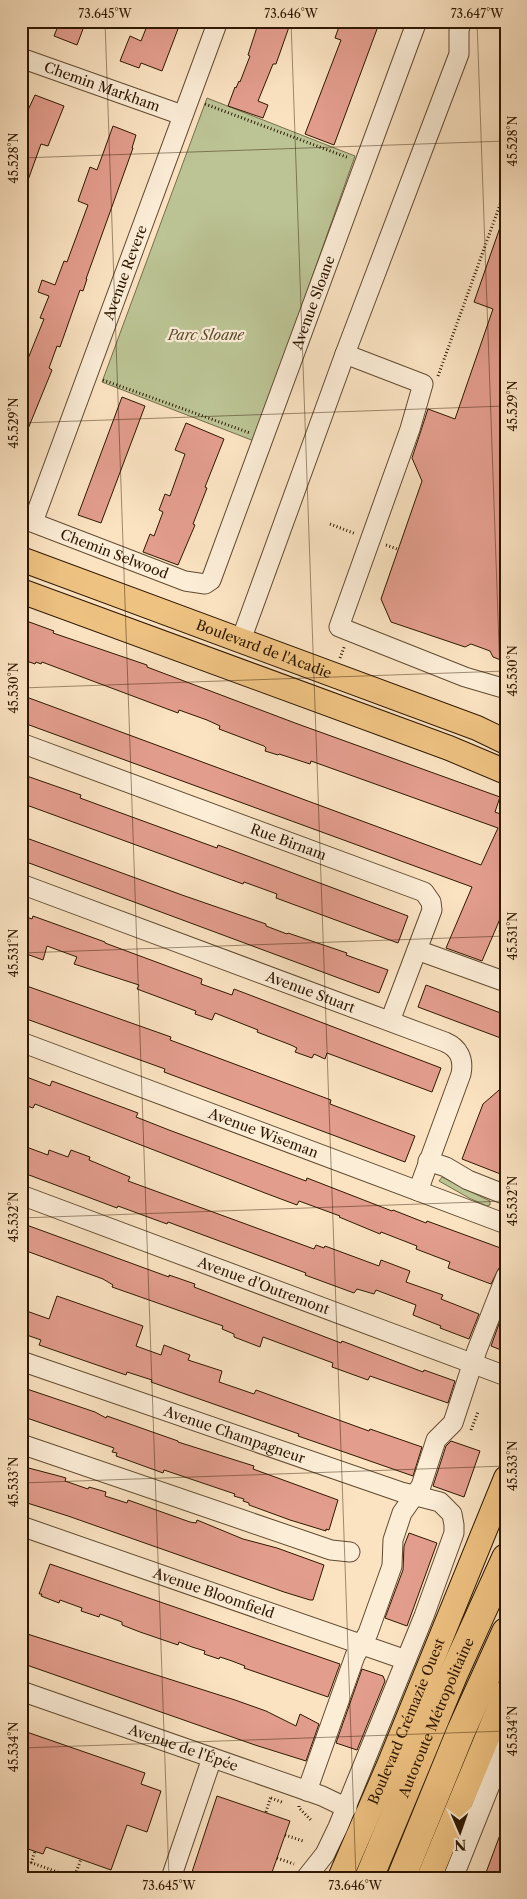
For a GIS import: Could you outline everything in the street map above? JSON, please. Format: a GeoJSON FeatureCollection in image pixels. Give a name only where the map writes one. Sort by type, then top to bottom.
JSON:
{"type":"FeatureCollection","features":[{"type":"Feature","properties":{"kind":"highway","name":"Autoroute Métropolitaine"},"geometry":{"type":"LineString","coordinates":[[369,1878],[450,1682],[506,1558]]}},
{"type":"Feature","properties":{"kind":"highway","name":"Autoroute Métropolitaine"},"geometry":{"type":"LineString","coordinates":[[401,1878],[461,1731],[506,1632]]}},
{"type":"Feature","properties":{"kind":"main road","name":"Boulevard de l'Acadie"},"geometry":{"type":"LineString","coordinates":[[21,559],[477,728],[506,742]]}},
{"type":"Feature","properties":{"kind":"main road","name":"Boulevard de l'Acadie"},"geometry":{"type":"LineString","coordinates":[[21,591],[449,748],[506,772]]}},
{"type":"Feature","properties":{"kind":"main road"},"geometry":{"type":"LineString","coordinates":[[477,728],[506,726]]}},
{"type":"Feature","properties":{"kind":"main road","name":"Boulevard Crémazie Ouest"},"geometry":{"type":"LineString","coordinates":[[340,1878],[393,1756],[506,1478]]}},
{"type":"Feature","properties":{"kind":"main road"},"geometry":{"type":"LineString","coordinates":[[429,1878],[506,1692]]}},
{"type":"Feature","properties":{"kind":"street","name":"Avenue Revere"},"geometry":{"type":"LineString","coordinates":[[27,520],[218,21]]}},
{"type":"Feature","properties":{"kind":"street","name":"Avenue Sloane"},"geometry":{"type":"LineString","coordinates":[[208,583],[213,575],[417,21]]}},
{"type":"Feature","properties":{"kind":"street"},"geometry":{"type":"LineString","coordinates":[[241,640],[344,354],[459,54],[458,30],[462,21]]}},
{"type":"Feature","properties":{"kind":"street","name":"Chemin Markham"},"geometry":{"type":"LineString","coordinates":[[21,58],[182,116]]}},
{"type":"Feature","properties":{"kind":"street"},"geometry":{"type":"LineString","coordinates":[[344,354],[423,384],[410,429],[339,627],[465,676],[506,689]]}},
{"type":"Feature","properties":{"kind":"street","name":"Chemin Selwood"},"geometry":{"type":"LineString","coordinates":[[27,520],[185,581],[200,584],[208,583]]}},
{"type":"Feature","properties":{"kind":"street","name":"Rue Birnam"},"geometry":{"type":"LineString","coordinates":[[21,744],[424,892],[431,902],[432,910],[390,1022]]}},
{"type":"Feature","properties":{"kind":"street","name":"Avenue Stuart"},"geometry":{"type":"LineString","coordinates":[[21,884],[450,1044],[458,1051],[462,1060],[461,1074],[418,1191]]}},
{"type":"Feature","properties":{"kind":"street"},"geometry":{"type":"LineString","coordinates":[[417,950],[506,982]]}},
{"type":"Feature","properties":{"kind":"street","name":"Avenue Wiseman"},"geometry":{"type":"LineString","coordinates":[[21,1042],[500,1221]]}},
{"type":"Feature","properties":{"kind":"street"},"geometry":{"type":"LineString","coordinates":[[428,1161],[446,1167],[468,1180],[505,1194],[500,1221]]}},
{"type":"Feature","properties":{"kind":"street","name":"Avenue d'Outremont"},"geometry":{"type":"LineString","coordinates":[[21,1195],[506,1376]]}},
{"type":"Feature","properties":{"kind":"street"},"geometry":{"type":"LineString","coordinates":[[304,1796],[355,1656],[368,1633],[392,1566],[393,1540],[402,1513],[420,1486],[436,1440],[453,1423],[506,1276]]}},
{"type":"Feature","properties":{"kind":"street","name":"Avenue Champagneur"},"geometry":{"type":"LineString","coordinates":[[21,1361],[413,1495],[440,1502],[448,1509]]}},
{"type":"Feature","properties":{"kind":"street"},"geometry":{"type":"LineString","coordinates":[[21,1444],[331,1550],[350,1552]]}},
{"type":"Feature","properties":{"kind":"street","name":"Boulevard Crémazie Ouest"},"geometry":{"type":"LineString","coordinates":[[300,1871],[325,1854],[347,1808],[424,1616],[454,1533],[453,1519],[448,1509]]}},
{"type":"Feature","properties":{"kind":"street","name":"Avenue Bloomfield"},"geometry":{"type":"LineString","coordinates":[[21,1526],[406,1660]]}},
{"type":"Feature","properties":{"kind":"street","name":"Boulevard Crémazie Ouest"},"geometry":{"type":"LineString","coordinates":[[424,1616],[470,1564]]}},
{"type":"Feature","properties":{"kind":"street","name":"Avenue de l'Épée"},"geometry":{"type":"LineString","coordinates":[[21,1690],[212,1758],[304,1796],[347,1808]]}},
{"type":"Feature","properties":{"kind":"street"},"geometry":{"type":"LineString","coordinates":[[454,1878],[506,1745]]}},
{"type":"Feature","properties":{"kind":"street"},"geometry":{"type":"LineString","coordinates":[[171,1878],[212,1758]]}},
{"type":"Feature","properties":{"kind":"path"},"geometry":{"type":"LineString","coordinates":[[200,102],[355,160]]}},
{"type":"Feature","properties":{"kind":"path"},"geometry":{"type":"LineString","coordinates":[[435,384],[506,188]]}},
{"type":"Feature","properties":{"kind":"path"},"geometry":{"type":"LineString","coordinates":[[98,378],[254,435]]}},
{"type":"Feature","properties":{"kind":"path"},"geometry":{"type":"LineString","coordinates":[[500,932],[506,917]]}},
{"type":"Feature","properties":{"kind":"path"},"geometry":{"type":"LineString","coordinates":[[471,1430],[478,1412]]}},
{"type":"Feature","properties":{"kind":"path"},"geometry":{"type":"LineString","coordinates":[[266,1812],[273,1792]]}},
{"type":"Feature","properties":{"kind":"path"},"geometry":{"type":"LineString","coordinates":[[304,1796],[299,1808],[311,1820]]}},
{"type":"Feature","properties":{"kind":"path"},"geometry":{"type":"LineString","coordinates":[[285,1835],[303,1841]]}},
{"type":"Feature","properties":{"kind":"path"},"geometry":{"type":"LineString","coordinates":[[21,1843],[26,1845]]}},
{"type":"Feature","properties":{"kind":"path"},"geometry":{"type":"LineString","coordinates":[[30,1863],[35,1851]]}},
{"type":"Feature","properties":{"kind":"path"},"geometry":{"type":"LineString","coordinates":[[278,1858],[300,1871]]}},
{"type":"Feature","properties":{"kind":"path"},"geometry":{"type":"LineString","coordinates":[[21,1860],[74,1878],[81,1859]]}},
{"type":"Feature","properties":{"kind":"green space","name":"Parc Sloane"},"geometry":{"type":"Polygon","coordinates":[[[207,98],[355,156],[254,441],[102,382],[207,98]]]}},
{"type":"Feature","properties":{"kind":"green space"},"geometry":{"type":"Polygon","coordinates":[[[442,1177],[490,1201],[490,1205],[487,1206],[469,1198],[439,1181],[442,1177]]]}},
{"type":"Feature","properties":{"kind":"building"},"geometry":{"type":"Polygon","coordinates":[[[60,21],[86,21],[77,45],[54,36],[60,21]]]}},
{"type":"Feature","properties":{"kind":"building"},"geometry":{"type":"Polygon","coordinates":[[[149,21],[181,21],[162,71],[141,63],[139,68],[120,61],[130,36],[141,41],[149,21]]]}},
{"type":"Feature","properties":{"kind":"building"},"geometry":{"type":"Polygon","coordinates":[[[259,21],[277,21],[289,27],[276,64],[273,64],[258,101],[268,105],[263,118],[228,106],[250,56],[248,55],[259,21]]]}},
{"type":"Feature","properties":{"kind":"building"},"geometry":{"type":"Polygon","coordinates":[[[341,21],[380,21],[334,145],[305,134],[341,40],[335,38],[341,21]]]}},
{"type":"Feature","properties":{"kind":"building"},"geometry":{"type":"Polygon","coordinates":[[[35,95],[64,106],[48,146],[41,144],[23,194],[21,194],[21,125],[35,95]]]}},
{"type":"Feature","properties":{"kind":"building"},"geometry":{"type":"Polygon","coordinates":[[[113,126],[136,135],[133,148],[83,291],[80,290],[60,347],[57,346],[49,368],[52,370],[21,446],[21,376],[44,319],[40,318],[49,296],[38,292],[42,280],[55,285],[64,261],[67,262],[88,205],[78,201],[79,198],[90,167],[97,170],[113,126]]]}},
{"type":"Feature","properties":{"kind":"building"},"geometry":{"type":"Polygon","coordinates":[[[504,216],[506,216],[506,662],[493,657],[490,651],[471,644],[465,647],[391,622],[381,599],[422,481],[412,458],[428,409],[455,419],[493,309],[474,302],[504,216]]]}},
{"type":"Feature","properties":{"kind":"building"},"geometry":{"type":"Polygon","coordinates":[[[122,397],[145,406],[101,523],[78,515],[122,397]]]}},
{"type":"Feature","properties":{"kind":"building"},"geometry":{"type":"Polygon","coordinates":[[[186,423],[224,439],[205,487],[207,488],[193,524],[195,525],[178,565],[143,552],[150,534],[154,536],[163,512],[159,510],[165,494],[170,496],[185,454],[175,450],[186,423]]]}},
{"type":"Feature","properties":{"kind":"building"},"geometry":{"type":"Polygon","coordinates":[[[21,619],[54,631],[53,633],[147,665],[147,667],[295,723],[500,797],[495,812],[503,815],[506,808],[506,905],[482,961],[446,948],[472,887],[21,722],[21,695],[481,865],[498,828],[311,761],[310,764],[265,751],[266,748],[264,746],[219,729],[220,726],[207,720],[179,710],[178,713],[42,662],[41,664],[36,662],[35,664],[21,659],[21,619]]]}},
{"type":"Feature","properties":{"kind":"building"},"geometry":{"type":"Polygon","coordinates":[[[21,774],[81,795],[80,798],[217,848],[218,845],[408,916],[398,943],[276,898],[277,894],[244,882],[243,884],[21,803],[21,774]]]}},
{"type":"Feature","properties":{"kind":"building"},"geometry":{"type":"Polygon","coordinates":[[[21,836],[266,924],[266,926],[287,934],[347,953],[346,955],[388,970],[379,993],[21,860],[21,836]]]}},
{"type":"Feature","properties":{"kind":"building"},"geometry":{"type":"Polygon","coordinates":[[[21,915],[32,919],[33,916],[105,942],[202,979],[201,984],[232,995],[234,989],[441,1068],[432,1092],[327,1053],[325,1059],[314,1054],[312,1058],[295,1052],[297,1048],[257,1032],[258,1030],[215,1013],[212,1020],[195,1014],[196,1011],[137,989],[139,985],[74,964],[77,957],[47,946],[43,960],[21,952],[21,915]]]}},
{"type":"Feature","properties":{"kind":"building"},"geometry":{"type":"Polygon","coordinates":[[[21,984],[171,1037],[170,1040],[331,1100],[330,1104],[415,1136],[405,1162],[164,1072],[165,1069],[21,1017],[21,984]]]}},
{"type":"Feature","properties":{"kind":"building"},"geometry":{"type":"Polygon","coordinates":[[[426,985],[506,1015],[506,1040],[418,1007],[426,985]]]}},
{"type":"Feature","properties":{"kind":"building"},"geometry":{"type":"Polygon","coordinates":[[[24,1076],[50,1086],[52,1081],[138,1113],[136,1117],[169,1130],[306,1181],[307,1178],[392,1211],[426,1223],[427,1221],[506,1250],[506,1265],[499,1268],[491,1284],[448,1268],[450,1262],[416,1249],[417,1246],[381,1232],[380,1234],[340,1216],[299,1201],[297,1205],[35,1104],[33,1108],[21,1104],[21,1083],[24,1076]]]}},
{"type":"Feature","properties":{"kind":"building"},"geometry":{"type":"Polygon","coordinates":[[[506,1084],[506,1168],[503,1175],[462,1159],[483,1104],[506,1084]]]}},
{"type":"Feature","properties":{"kind":"building"},"geometry":{"type":"Polygon","coordinates":[[[21,1145],[48,1155],[49,1150],[68,1157],[71,1150],[90,1157],[89,1160],[130,1177],[128,1181],[314,1249],[316,1245],[324,1248],[325,1246],[379,1266],[381,1260],[410,1271],[406,1282],[443,1295],[441,1299],[479,1314],[469,1339],[413,1315],[416,1305],[376,1290],[374,1294],[357,1289],[354,1293],[305,1275],[306,1273],[168,1222],[167,1224],[118,1206],[117,1208],[21,1172],[21,1145]]]}},
{"type":"Feature","properties":{"kind":"building"},"geometry":{"type":"Polygon","coordinates":[[[21,1223],[169,1277],[169,1275],[195,1284],[194,1287],[341,1343],[342,1341],[423,1372],[424,1370],[455,1381],[448,1403],[370,1376],[368,1380],[332,1367],[333,1363],[263,1337],[260,1347],[234,1337],[234,1334],[222,1329],[223,1326],[112,1287],[113,1285],[103,1279],[21,1249],[21,1223]]]}},
{"type":"Feature","properties":{"kind":"building"},"geometry":{"type":"Polygon","coordinates":[[[57,1296],[143,1326],[136,1346],[161,1355],[164,1345],[190,1355],[188,1360],[222,1371],[219,1382],[254,1394],[256,1390],[369,1431],[370,1429],[422,1447],[413,1476],[151,1382],[152,1380],[127,1372],[126,1375],[39,1345],[41,1340],[21,1333],[21,1309],[49,1319],[57,1296]]]}},
{"type":"Feature","properties":{"kind":"building"},"geometry":{"type":"Polygon","coordinates":[[[500,1321],[506,1323],[506,1352],[491,1346],[500,1321]]]}},
{"type":"Feature","properties":{"kind":"building"},"geometry":{"type":"Polygon","coordinates":[[[21,1387],[95,1412],[106,1418],[107,1416],[178,1442],[254,1466],[253,1469],[338,1500],[329,1530],[326,1529],[326,1531],[290,1520],[249,1505],[249,1503],[243,1501],[244,1499],[234,1496],[235,1494],[164,1470],[163,1473],[116,1456],[117,1453],[112,1452],[114,1448],[21,1416],[21,1387]]]}},
{"type":"Feature","properties":{"kind":"building"},"geometry":{"type":"Polygon","coordinates":[[[451,1441],[480,1451],[464,1497],[433,1486],[446,1446],[451,1441]]]}},
{"type":"Feature","properties":{"kind":"building"},"geometry":{"type":"Polygon","coordinates":[[[21,1466],[66,1478],[65,1481],[88,1489],[89,1487],[106,1492],[105,1496],[127,1503],[128,1500],[190,1522],[196,1523],[197,1520],[243,1539],[277,1548],[324,1565],[313,1600],[284,1592],[21,1501],[21,1466]]]}},
{"type":"Feature","properties":{"kind":"building"},"geometry":{"type":"Polygon","coordinates":[[[409,1533],[437,1543],[407,1626],[385,1618],[403,1570],[404,1546],[409,1533]]]}},
{"type":"Feature","properties":{"kind":"building"},"geometry":{"type":"Polygon","coordinates":[[[50,1564],[340,1664],[328,1697],[244,1668],[245,1666],[232,1661],[204,1654],[205,1651],[179,1642],[178,1645],[140,1632],[122,1625],[122,1622],[100,1614],[99,1617],[81,1611],[82,1608],[60,1600],[59,1603],[41,1596],[42,1594],[39,1594],[50,1564]]]}},
{"type":"Feature","properties":{"kind":"building"},"geometry":{"type":"Polygon","coordinates":[[[21,1632],[235,1700],[266,1711],[296,1726],[300,1714],[319,1724],[306,1761],[21,1663],[21,1632]]]}},
{"type":"Feature","properties":{"kind":"building"},"geometry":{"type":"Polygon","coordinates":[[[362,1669],[383,1676],[385,1681],[357,1750],[336,1743],[362,1669]]]}},
{"type":"Feature","properties":{"kind":"building"},"geometry":{"type":"Polygon","coordinates":[[[21,1730],[145,1773],[141,1784],[161,1791],[147,1832],[127,1825],[111,1870],[46,1847],[43,1854],[25,1848],[28,1840],[21,1838],[21,1730]]]}},
{"type":"Feature","properties":{"kind":"building"},"geometry":{"type":"Polygon","coordinates":[[[217,1796],[290,1821],[270,1878],[190,1878],[217,1796]]]}},
{"type":"Feature","properties":{"kind":"building"},"geometry":{"type":"Polygon","coordinates":[[[504,1824],[506,1878],[484,1878],[504,1824]]]}}]}
